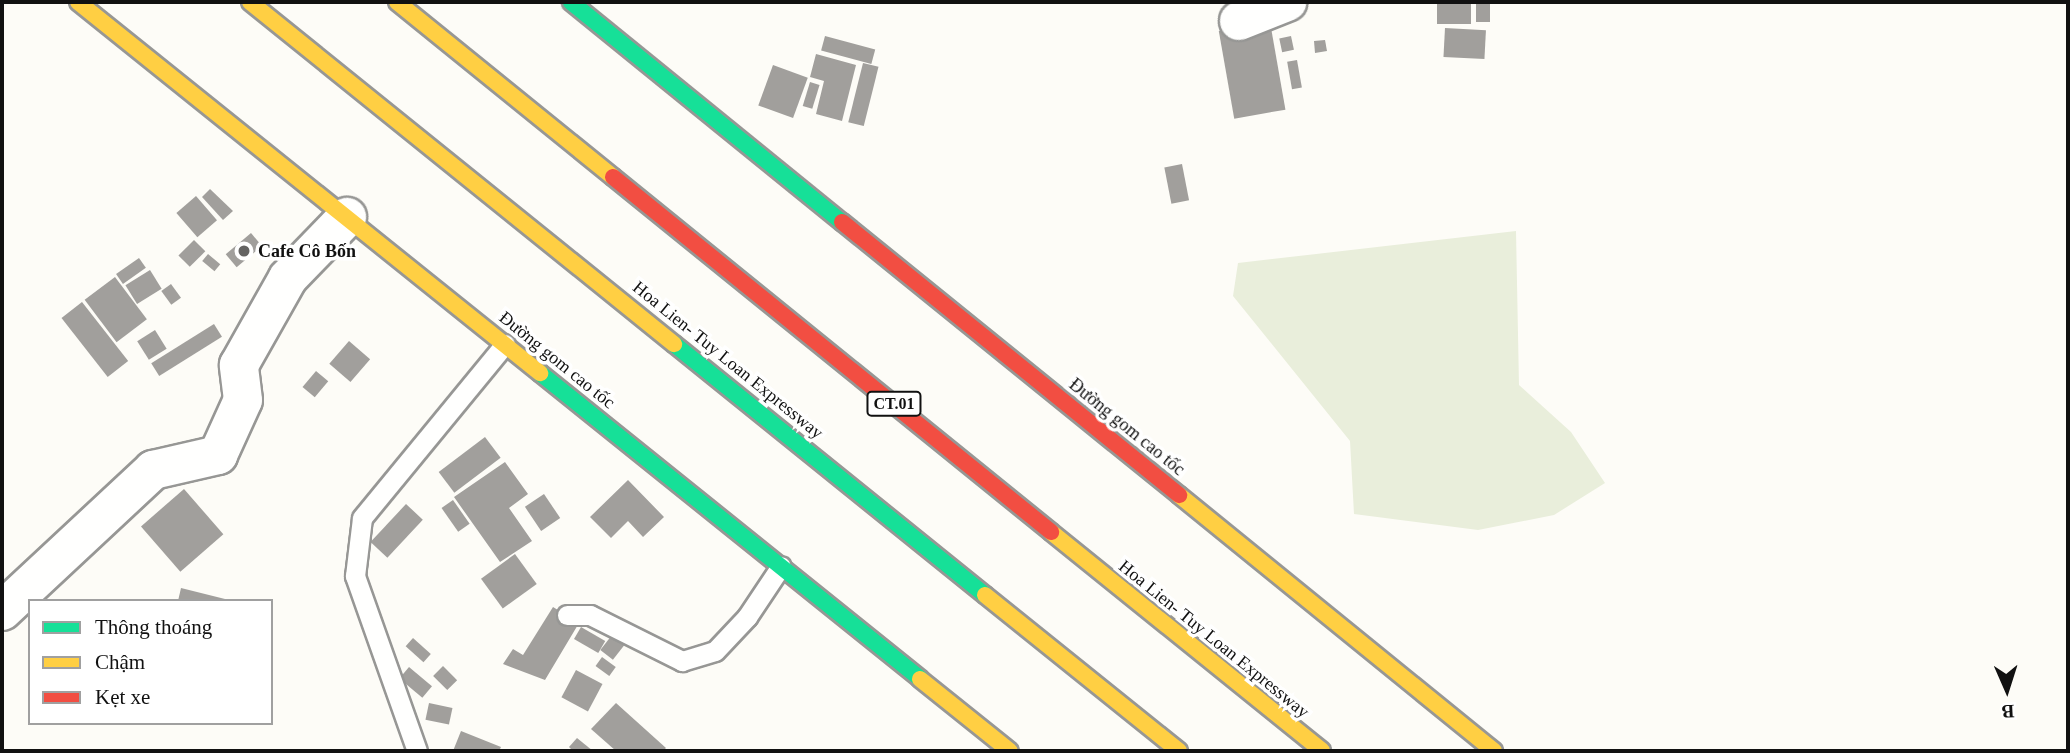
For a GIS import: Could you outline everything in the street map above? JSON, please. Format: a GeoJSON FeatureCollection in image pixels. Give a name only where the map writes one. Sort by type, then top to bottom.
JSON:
{"type":"FeatureCollection","features":[{"type":"Feature","properties":{"kind":"main road","name":"Đường gom cao tốc"},"geometry":{"type":"LineString","coordinates":[[78,2],[1010,751]]}},
{"type":"Feature","properties":{"kind":"main road","name":"Hoa Lien- Tuy Loan Expressway"},"geometry":{"type":"LineString","coordinates":[[250,2],[645,317],[1179,751]]}},
{"type":"Feature","properties":{"kind":"main road","name":"Hoa Lien- Tuy Loan Expressway"},"geometry":{"type":"LineString","coordinates":[[399,2],[1322,751]]}},
{"type":"Feature","properties":{"kind":"main road","name":"Đường gom cao tốc"},"geometry":{"type":"LineString","coordinates":[[590,6],[1494,751]]}},
{"type":"Feature","properties":{"kind":"main road"},"geometry":{"type":"LineString","coordinates":[[233,10],[645,317]]}},
{"type":"Feature","properties":{"kind":"street"},"geometry":{"type":"LineString","coordinates":[[1239,21],[1287,2]]}},
{"type":"Feature","properties":{"kind":"street"},"geometry":{"type":"LineString","coordinates":[[2,611],[153,470],[218,455],[243,400],[239,365],[288,278],[347,217]]}},
{"type":"Feature","properties":{"kind":"lane"},"geometry":{"type":"LineString","coordinates":[[416,751],[355,576],[362,517],[505,344]]}},
{"type":"Feature","properties":{"kind":"lane"},"geometry":{"type":"LineString","coordinates":[[567,615],[590,615],[682,661],[715,651],[747,617],[780,566]]}},
{"type":"Feature","properties":{"kind":"green space"},"geometry":{"type":"Polygon","coordinates":[[[1516,231],[1519,385],[1571,432],[1605,483],[1554,515],[1478,530],[1354,514],[1350,441],[1233,296],[1238,263],[1516,231]]]}},
{"type":"Feature","properties":{"kind":"building"},"geometry":{"type":"Polygon","coordinates":[[[1437,2],[1471,2],[1471,24],[1437,24],[1437,2]]]}},
{"type":"Feature","properties":{"kind":"building"},"geometry":{"type":"Polygon","coordinates":[[[1476,2],[1490,2],[1490,22],[1476,22],[1476,2]]]}},
{"type":"Feature","properties":{"kind":"building"},"geometry":{"type":"Polygon","coordinates":[[[1270,22],[1285,110],[1234,119],[1219,31],[1270,22]]]}},
{"type":"Feature","properties":{"kind":"building"},"geometry":{"type":"Polygon","coordinates":[[[1445,28],[1486,30],[1484,59],[1443,57],[1445,28]]]}},
{"type":"Feature","properties":{"kind":"building"},"geometry":{"type":"Polygon","coordinates":[[[825,36],[875,49],[871,64],[821,50],[825,36]]]}},
{"type":"Feature","properties":{"kind":"building"},"geometry":{"type":"Polygon","coordinates":[[[1291,36],[1294,50],[1282,52],[1279,38],[1291,36]]]}},
{"type":"Feature","properties":{"kind":"building"},"geometry":{"type":"Polygon","coordinates":[[[1325,40],[1327,51],[1315,53],[1314,41],[1325,40]]]}},
{"type":"Feature","properties":{"kind":"building"},"geometry":{"type":"Polygon","coordinates":[[[816,54],[856,65],[842,121],[816,114],[824,81],[810,77],[816,54]]]}},
{"type":"Feature","properties":{"kind":"building"},"geometry":{"type":"Polygon","coordinates":[[[1297,60],[1302,88],[1292,89],[1287,62],[1297,60]]]}},
{"type":"Feature","properties":{"kind":"building"},"geometry":{"type":"Polygon","coordinates":[[[863,63],[879,67],[864,126],[848,122],[863,63]]]}},
{"type":"Feature","properties":{"kind":"building"},"geometry":{"type":"Polygon","coordinates":[[[773,65],[808,78],[793,118],[758,105],[773,65]]]}},
{"type":"Feature","properties":{"kind":"building"},"geometry":{"type":"Polygon","coordinates":[[[810,82],[820,85],[812,109],[803,106],[810,82]]]}},
{"type":"Feature","properties":{"kind":"building"},"geometry":{"type":"Polygon","coordinates":[[[1182,164],[1189,200],[1171,204],[1164,167],[1182,164]]]}},
{"type":"Feature","properties":{"kind":"building"},"geometry":{"type":"Polygon","coordinates":[[[210,189],[233,211],[223,220],[202,197],[210,189]]]}},
{"type":"Feature","properties":{"kind":"building"},"geometry":{"type":"Polygon","coordinates":[[[196,196],[217,220],[197,237],[176,213],[196,196]]]}},
{"type":"Feature","properties":{"kind":"building"},"geometry":{"type":"Polygon","coordinates":[[[251,233],[262,246],[237,267],[226,254],[251,233]]]}},
{"type":"Feature","properties":{"kind":"building"},"geometry":{"type":"Polygon","coordinates":[[[194,240],[205,251],[190,267],[178,256],[194,240]]]}},
{"type":"Feature","properties":{"kind":"building"},"geometry":{"type":"Polygon","coordinates":[[[208,254],[220,264],[214,271],[202,261],[208,254]]]}},
{"type":"Feature","properties":{"kind":"building"},"geometry":{"type":"Polygon","coordinates":[[[139,258],[146,268],[123,284],[116,274],[139,258]]]}},
{"type":"Feature","properties":{"kind":"building"},"geometry":{"type":"Polygon","coordinates":[[[150,270],[162,289],[137,304],[125,285],[150,270]]]}},
{"type":"Feature","properties":{"kind":"building"},"geometry":{"type":"Polygon","coordinates":[[[115,277],[147,319],[117,342],[85,300],[115,277]]]}},
{"type":"Feature","properties":{"kind":"building"},"geometry":{"type":"Polygon","coordinates":[[[171,284],[181,298],[171,305],[161,291],[171,284]]]}},
{"type":"Feature","properties":{"kind":"building"},"geometry":{"type":"Polygon","coordinates":[[[82,302],[128,361],[108,377],[62,318],[82,302]]]}},
{"type":"Feature","properties":{"kind":"building"},"geometry":{"type":"Polygon","coordinates":[[[214,324],[222,337],[159,376],[151,363],[214,324]]]}},
{"type":"Feature","properties":{"kind":"building"},"geometry":{"type":"Polygon","coordinates":[[[155,330],[167,349],[149,360],[137,341],[155,330]]]}},
{"type":"Feature","properties":{"kind":"building"},"geometry":{"type":"Polygon","coordinates":[[[349,341],[370,359],[350,382],[329,364],[349,341]]]}},
{"type":"Feature","properties":{"kind":"building"},"geometry":{"type":"Polygon","coordinates":[[[316,371],[328,381],[315,397],[303,387],[316,371]]]}},
{"type":"Feature","properties":{"kind":"building"},"geometry":{"type":"Polygon","coordinates":[[[485,437],[501,458],[454,493],[439,472],[485,437]]]}},
{"type":"Feature","properties":{"kind":"building"},"geometry":{"type":"Polygon","coordinates":[[[505,462],[528,494],[509,508],[532,541],[500,562],[454,497],[505,462]]]}},
{"type":"Feature","properties":{"kind":"building"},"geometry":{"type":"Polygon","coordinates":[[[628,480],[664,517],[643,537],[628,521],[611,538],[590,517],[628,480]]]}},
{"type":"Feature","properties":{"kind":"building"},"geometry":{"type":"Polygon","coordinates":[[[184,489],[223,534],[180,572],[141,526],[184,489]]]}},
{"type":"Feature","properties":{"kind":"building"},"geometry":{"type":"Polygon","coordinates":[[[544,494],[560,518],[541,531],[525,507],[544,494]]]}},
{"type":"Feature","properties":{"kind":"building"},"geometry":{"type":"Polygon","coordinates":[[[453,500],[470,524],[458,532],[442,508],[453,500]]]}},
{"type":"Feature","properties":{"kind":"building"},"geometry":{"type":"Polygon","coordinates":[[[406,504],[423,520],[387,558],[371,542],[406,504]]]}},
{"type":"Feature","properties":{"kind":"building"},"geometry":{"type":"Polygon","coordinates":[[[515,554],[537,584],[503,609],[481,579],[515,554]]]}},
{"type":"Feature","properties":{"kind":"building"},"geometry":{"type":"Polygon","coordinates":[[[181,588],[225,599],[178,599],[181,588]]]}},
{"type":"Feature","properties":{"kind":"building"},"geometry":{"type":"Polygon","coordinates":[[[553,607],[579,623],[545,680],[503,664],[513,649],[523,655],[553,607]]]}},
{"type":"Feature","properties":{"kind":"building"},"geometry":{"type":"Polygon","coordinates":[[[581,627],[605,641],[598,653],[574,639],[581,627]]]}},
{"type":"Feature","properties":{"kind":"building"},"geometry":{"type":"Polygon","coordinates":[[[612,635],[625,645],[613,660],[600,650],[612,635]]]}},
{"type":"Feature","properties":{"kind":"building"},"geometry":{"type":"Polygon","coordinates":[[[413,638],[431,654],[423,662],[406,646],[413,638]]]}},
{"type":"Feature","properties":{"kind":"building"},"geometry":{"type":"Polygon","coordinates":[[[602,657],[616,667],[609,676],[596,666],[602,657]]]}},
{"type":"Feature","properties":{"kind":"building"},"geometry":{"type":"Polygon","coordinates":[[[443,666],[457,680],[447,690],[433,676],[443,666]]]}},
{"type":"Feature","properties":{"kind":"building"},"geometry":{"type":"Polygon","coordinates":[[[409,667],[432,686],[422,698],[399,678],[409,667]]]}},
{"type":"Feature","properties":{"kind":"building"},"geometry":{"type":"Polygon","coordinates":[[[576,670],[602,684],[588,711],[561,697],[576,670]]]}},
{"type":"Feature","properties":{"kind":"building"},"geometry":{"type":"Polygon","coordinates":[[[429,703],[452,708],[449,725],[425,720],[429,703]]]}},
{"type":"Feature","properties":{"kind":"building"},"geometry":{"type":"Polygon","coordinates":[[[616,703],[666,748],[663,751],[616,751],[591,729],[616,703]]]}},
{"type":"Feature","properties":{"kind":"building"},"geometry":{"type":"Polygon","coordinates":[[[461,731],[501,747],[499,751],[453,751],[461,731]]]}},
{"type":"Feature","properties":{"kind":"building"},"geometry":{"type":"Polygon","coordinates":[[[577,738],[593,751],[573,751],[569,747],[577,738]]]}},
{"type":"Feature","properties":{"kind":"traffic: fast"},"geometry":{"type":"LineString","coordinates":[[571,2],[842,222]]}},
{"type":"Feature","properties":{"kind":"traffic: fast"},"geometry":{"type":"LineString","coordinates":[[674,344],[985,595]]}},
{"type":"Feature","properties":{"kind":"traffic: fast"},"geometry":{"type":"LineString","coordinates":[[540,373],[920,679]]}},
{"type":"Feature","properties":{"kind":"traffic: slow"},"geometry":{"type":"LineString","coordinates":[[78,2],[540,373]]}},
{"type":"Feature","properties":{"kind":"traffic: slow"},"geometry":{"type":"LineString","coordinates":[[250,2],[674,344]]}},
{"type":"Feature","properties":{"kind":"traffic: slow"},"geometry":{"type":"LineString","coordinates":[[397,2],[613,177]]}},
{"type":"Feature","properties":{"kind":"traffic: slow"},"geometry":{"type":"LineString","coordinates":[[1179,495],[1494,751]]}},
{"type":"Feature","properties":{"kind":"traffic: slow"},"geometry":{"type":"LineString","coordinates":[[1051,532],[1322,751]]}},
{"type":"Feature","properties":{"kind":"traffic: slow"},"geometry":{"type":"LineString","coordinates":[[985,595],[1179,751]]}},
{"type":"Feature","properties":{"kind":"traffic: slow"},"geometry":{"type":"LineString","coordinates":[[920,679],[1010,751]]}},
{"type":"Feature","properties":{"kind":"traffic: jam"},"geometry":{"type":"LineString","coordinates":[[613,177],[1051,532]]}},
{"type":"Feature","properties":{"kind":"traffic: jam"},"geometry":{"type":"LineString","coordinates":[[842,222],[1179,495]]}},
{"type":"Feature","properties":{"kind":"place","name":"Cafe Cô Bốn"},"geometry":{"type":"Point","coordinates":[244,251]}}]}
